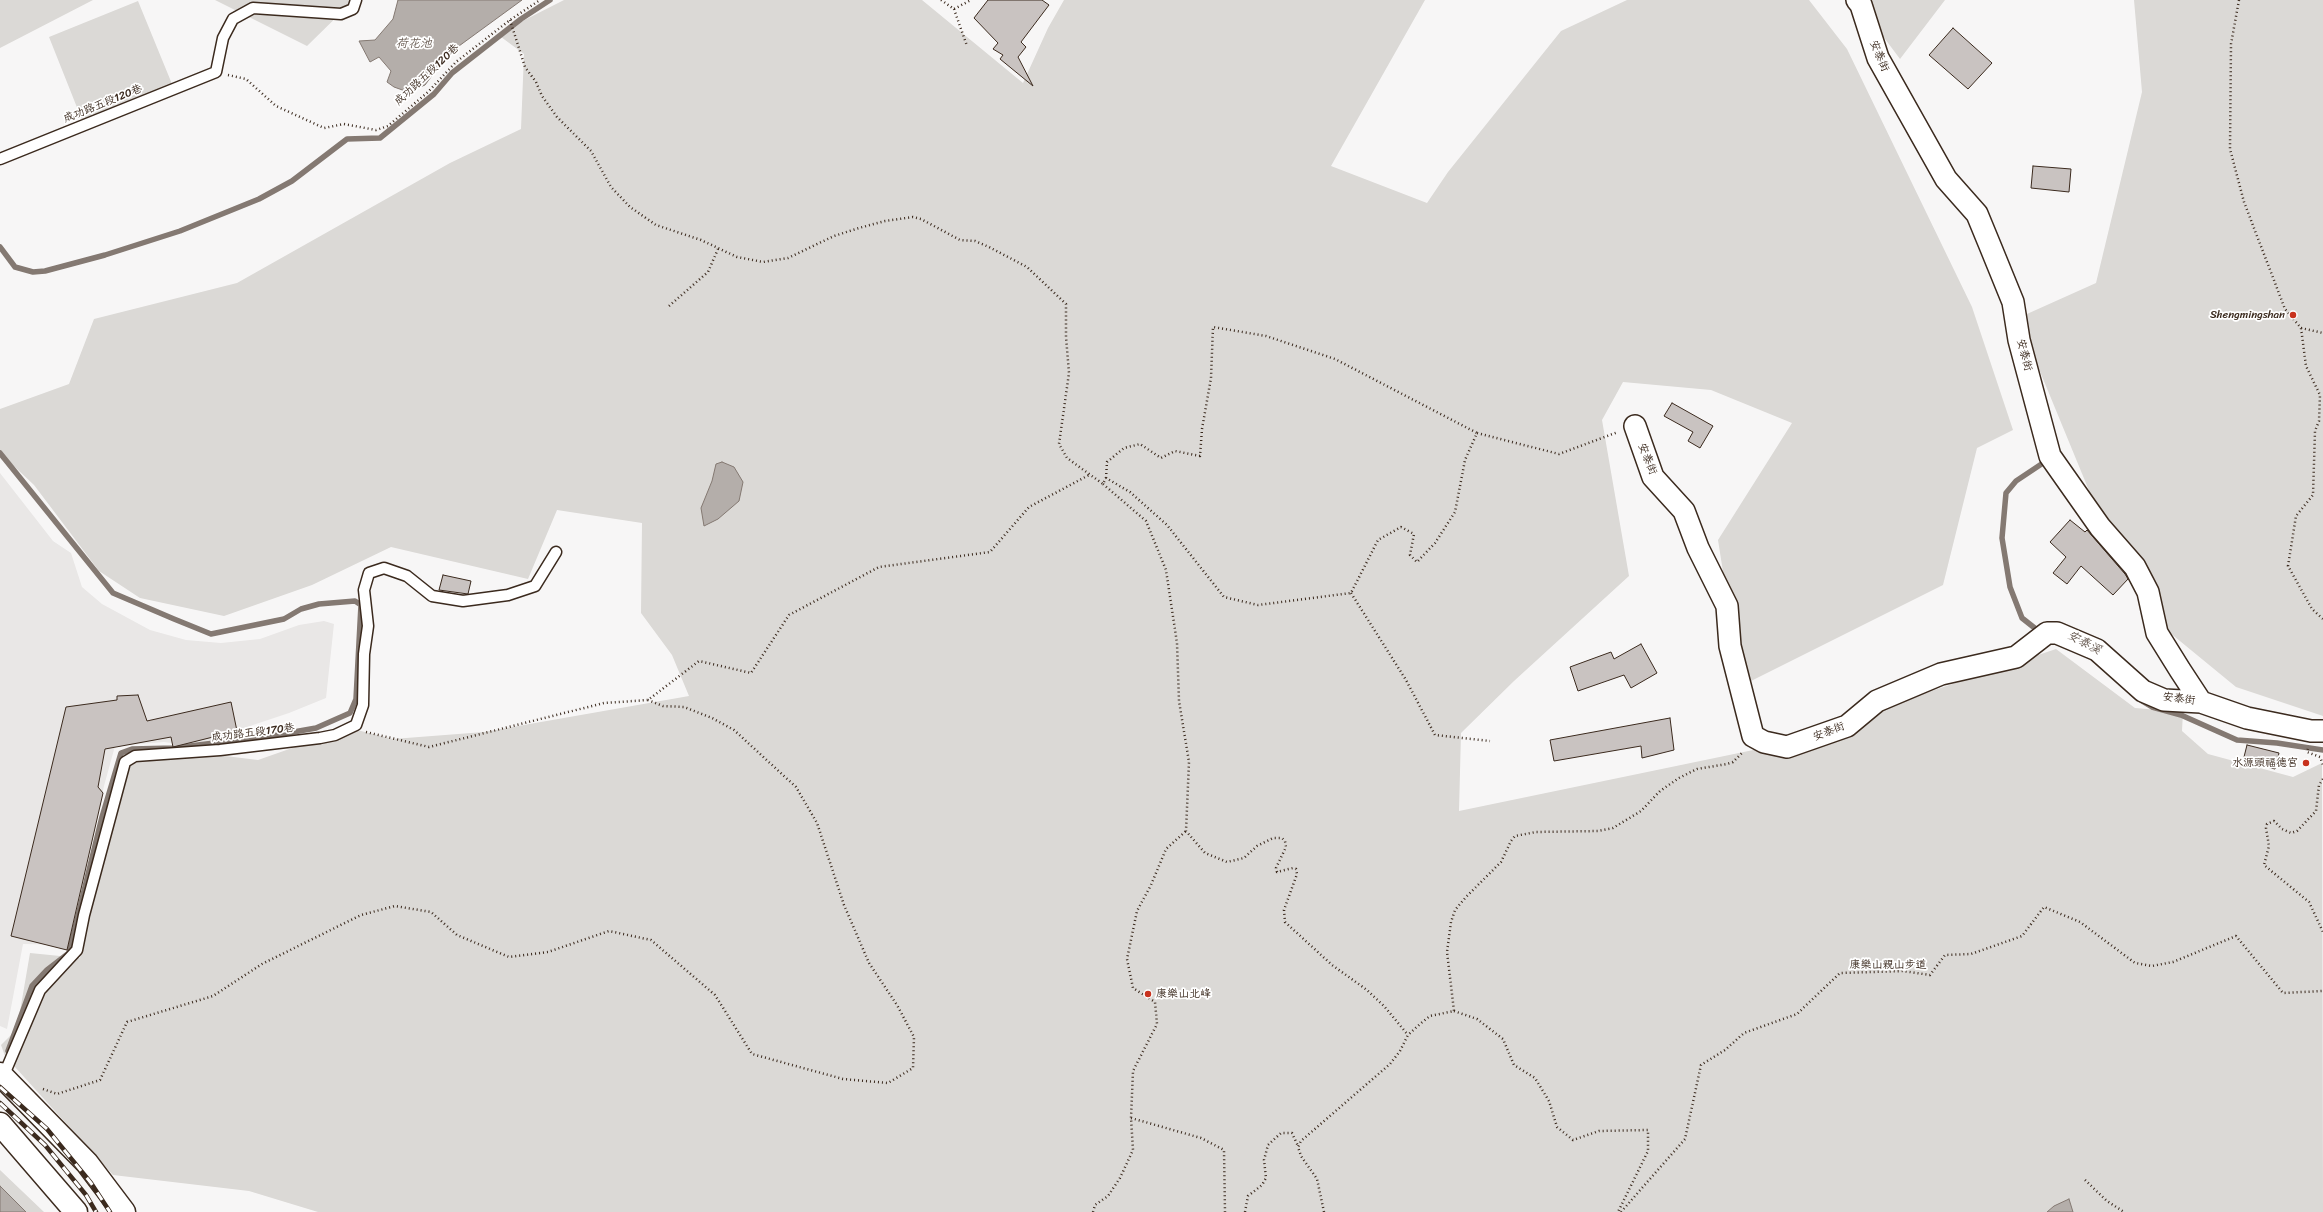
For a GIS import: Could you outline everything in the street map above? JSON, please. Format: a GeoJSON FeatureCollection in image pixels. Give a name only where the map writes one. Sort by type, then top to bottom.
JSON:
{"type":"FeatureCollection","features":[{"type":"Feature","properties":{"kind":"main road"},"geometry":{"type":"LineString","coordinates":[[2,1076],[87,1163],[124,1212]]}},
{"type":"Feature","properties":{"kind":"main road"},"geometry":{"type":"LineString","coordinates":[[0,1124],[76,1212]]}},
{"type":"Feature","properties":{"kind":"street","name":"安泰街"},"geometry":{"type":"LineString","coordinates":[[1857,0],[1878,58],[1946,179],[1977,214],[1992,248],[2013,302],[2019,340],[2050,456],[2100,527],[2136,567],[2148,592],[2157,633],[2201,702]]}},
{"type":"Feature","properties":{"kind":"street","name":"安泰街"},"geometry":{"type":"LineString","coordinates":[[1635,426],[1653,477],[1684,510],[1698,548],[1727,606],[1730,646],[1753,736],[1764,742],[1787,747],[1847,726],[1877,701],[1941,674],[2016,657],[2047,633],[2057,633],[2097,650],[2143,691],[2164,700],[2201,702],[2247,718],[2311,731],[2323,731]]}},
{"type":"Feature","properties":{"kind":"lane"},"geometry":{"type":"LineString","coordinates":[[216,72],[223,38],[233,19],[253,8],[341,14],[353,9],[356,0]]}},
{"type":"Feature","properties":{"kind":"lane","name":"成功路五段120巷"},"geometry":{"type":"LineString","coordinates":[[0,159],[216,72]]}},
{"type":"Feature","properties":{"kind":"lane","name":"成功路五段170巷"},"geometry":{"type":"LineString","coordinates":[[2,1076],[40,990],[77,950],[84,915],[125,762],[135,756],[220,750],[320,738],[335,735],[356,725],[363,705],[364,654],[368,626],[364,590],[369,573],[384,568],[407,576],[432,596],[463,600],[508,595],[534,586],[556,552]]}},
{"type":"Feature","properties":{"kind":"path","name":"成功路五段120巷"},"geometry":{"type":"LineString","coordinates":[[216,72],[246,79],[276,106],[324,128],[344,124],[376,130],[388,126],[428,92],[456,62],[510,20],[540,0]]}},
{"type":"Feature","properties":{"kind":"path"},"geometry":{"type":"LineString","coordinates":[[941,0],[954,9],[967,46]]}},
{"type":"Feature","properties":{"kind":"path"},"geometry":{"type":"LineString","coordinates":[[954,9],[971,0]]}},
{"type":"Feature","properties":{"kind":"path"},"geometry":{"type":"LineString","coordinates":[[2239,0],[2231,44],[2230,149],[2244,202],[2285,309],[2301,328],[2306,366],[2320,395],[2319,421],[2315,431],[2313,495],[2296,516],[2288,566],[2312,609],[2323,619]]}},
{"type":"Feature","properties":{"kind":"path"},"geometry":{"type":"LineString","coordinates":[[510,20],[515,31],[525,67],[536,82],[542,96],[557,117],[591,150],[611,187],[630,207],[656,224],[701,240],[737,257],[763,262],[788,258],[834,236],[859,228],[885,221],[913,217],[922,219],[960,240],[975,241],[989,247],[1027,267],[1066,304],[1066,337],[1069,373],[1058,444],[1069,462],[1103,484],[1146,521],[1166,570],[1178,643],[1179,701],[1189,762],[1186,831],[1205,853],[1227,862],[1244,858],[1257,846],[1273,838],[1282,838],[1286,841],[1286,848],[1276,868],[1277,872],[1293,868],[1296,869],[1297,874],[1284,910],[1285,922],[1332,965],[1367,990],[1384,1006],[1408,1035]]}},
{"type":"Feature","properties":{"kind":"path"},"geometry":{"type":"LineString","coordinates":[[669,306],[708,272],[718,249]]}},
{"type":"Feature","properties":{"kind":"path"},"geometry":{"type":"LineString","coordinates":[[1103,484],[1106,478],[1107,462],[1124,448],[1140,444],[1161,458],[1175,451],[1200,456],[1202,429],[1211,378],[1213,327],[1266,336],[1335,359],[1477,433],[1559,454],[1635,426]]}},
{"type":"Feature","properties":{"kind":"path"},"geometry":{"type":"LineString","coordinates":[[2301,328],[2323,333]]}},
{"type":"Feature","properties":{"kind":"path"},"geometry":{"type":"LineString","coordinates":[[1351,593],[1378,540],[1401,527],[1414,534],[1410,555],[1417,562],[1435,543],[1455,512],[1465,460],[1477,433]]}},
{"type":"Feature","properties":{"kind":"path"},"geometry":{"type":"LineString","coordinates":[[648,700],[699,661],[751,673],[789,615],[879,567],[990,552],[1029,507],[1089,475]]}},
{"type":"Feature","properties":{"kind":"path"},"geometry":{"type":"LineString","coordinates":[[1106,478],[1130,492],[1167,525],[1224,597],[1258,605],[1351,593]]}},
{"type":"Feature","properties":{"kind":"path"},"geometry":{"type":"LineString","coordinates":[[1351,593],[1406,680],[1435,735],[1490,741]]}},
{"type":"Feature","properties":{"kind":"path"},"geometry":{"type":"LineString","coordinates":[[37,1088],[57,1094],[100,1080],[127,1022],[212,996],[262,964],[361,915],[395,906],[431,912],[457,935],[509,957],[548,952],[609,931],[651,940],[715,996],[752,1054],[843,1080],[888,1083],[913,1068],[914,1037],[897,1005],[869,963],[844,905],[817,823],[796,787],[734,730],[712,718],[684,707],[663,706],[648,700],[604,704],[429,747],[364,732]]}},
{"type":"Feature","properties":{"kind":"path"},"geometry":{"type":"LineString","coordinates":[[1454,1011],[1447,952],[1450,922],[1455,910],[1501,862],[1515,836],[1536,832],[1598,831],[1613,828],[1641,811],[1660,791],[1679,778],[1696,769],[1733,762],[1749,746],[1753,736]]}},
{"type":"Feature","properties":{"kind":"path"},"geometry":{"type":"LineString","coordinates":[[2307,752],[2320,757],[2323,765]]}},
{"type":"Feature","properties":{"kind":"path"},"geometry":{"type":"LineString","coordinates":[[2323,780],[2319,785],[2316,811],[2296,832],[2291,833],[2282,829],[2274,821],[2267,824],[2266,828],[2269,846],[2264,865],[2309,902],[2323,932]]}},
{"type":"Feature","properties":{"kind":"path"},"geometry":{"type":"LineString","coordinates":[[2319,785],[2323,787]]}},
{"type":"Feature","properties":{"kind":"path"},"geometry":{"type":"LineString","coordinates":[[1093,1212],[1095,1205],[1108,1196],[1120,1178],[1133,1150],[1130,1118],[1133,1071],[1157,1024],[1155,1002],[1133,988],[1127,959],[1137,911],[1151,885],[1166,849],[1186,831]]}},
{"type":"Feature","properties":{"kind":"path","name":"康樂山親山步道"},"geometry":{"type":"LineString","coordinates":[[1620,1212],[1685,1139],[1701,1065],[1726,1050],[1744,1033],[1797,1014],[1840,973],[1904,971],[1930,975],[1945,955],[1971,954],[2022,936],[2044,908],[2080,922],[2135,963],[2152,966],[2173,962],[2236,936],[2282,992],[2323,991]]}},
{"type":"Feature","properties":{"kind":"path"},"geometry":{"type":"LineString","coordinates":[[1298,1147],[1301,1141],[1328,1116],[1390,1064],[1400,1051],[1408,1035],[1430,1016],[1454,1011],[1477,1019],[1503,1039],[1514,1065],[1535,1078],[1549,1101],[1558,1127],[1573,1140],[1599,1131],[1648,1130],[1648,1151],[1620,1212]]}},
{"type":"Feature","properties":{"kind":"path"},"geometry":{"type":"LineString","coordinates":[[1130,1118],[1201,1138],[1224,1150],[1225,1212]]}},
{"type":"Feature","properties":{"kind":"path"},"geometry":{"type":"LineString","coordinates":[[1245,1212],[1248,1196],[1262,1186],[1266,1178],[1264,1160],[1268,1145],[1282,1133],[1292,1133],[1301,1156],[1317,1180],[1324,1212]]}},
{"type":"Feature","properties":{"kind":"path"},"geometry":{"type":"LineString","coordinates":[[2085,1180],[2108,1201],[2124,1212]]}},
{"type":"Feature","properties":{"kind":"shaded area"},"geometry":{"type":"Polygon","coordinates":[[[0,0],[93,0],[0,48],[0,0]]]}},
{"type":"Feature","properties":{"kind":"shaded area"},"geometry":{"type":"Polygon","coordinates":[[[215,0],[354,0],[307,46],[215,0]]]}},
{"type":"Feature","properties":{"kind":"shaded area"},"geometry":{"type":"Polygon","coordinates":[[[564,0],[922,0],[1023,83],[1048,28],[1064,0],[1425,0],[1331,166],[1427,203],[1448,172],[1561,31],[1627,0],[1809,0],[1847,49],[1972,307],[2013,430],[1977,448],[1943,585],[1741,686],[1718,540],[1792,423],[1711,390],[1623,382],[1602,420],[1629,576],[1514,681],[1461,733],[1459,811],[1763,748],[2056,649],[2135,708],[2183,712],[2182,731],[2208,754],[2293,777],[2322,763],[2323,1212],[318,1212],[249,1191],[113,1175],[5,1056],[1,1045],[17,1029],[30,953],[80,958],[120,752],[160,748],[258,760],[349,728],[393,739],[484,732],[689,696],[672,655],[641,613],[642,523],[557,510],[528,579],[391,547],[312,585],[224,616],[140,598],[99,571],[34,485],[0,453],[0,409],[69,384],[94,319],[237,283],[450,163],[521,129],[524,54],[497,34],[564,0]]]}},
{"type":"Feature","properties":{"kind":"shaded area"},"geometry":{"type":"Polygon","coordinates":[[[1856,0],[1945,0],[1900,59],[1856,0]]]}},
{"type":"Feature","properties":{"kind":"shaded area"},"geometry":{"type":"Polygon","coordinates":[[[2134,0],[2323,0],[2323,716],[2236,687],[2147,614],[2090,493],[2018,318],[2096,283],[2142,92],[2134,0]]]}},
{"type":"Feature","properties":{"kind":"shaded area"},"geometry":{"type":"Polygon","coordinates":[[[138,1],[172,84],[82,120],[49,37],[138,1]]]}},
{"type":"Feature","properties":{"kind":"shaded area"},"geometry":{"type":"Polygon","coordinates":[[[0,473],[53,541],[71,553],[82,587],[102,604],[150,630],[186,640],[221,643],[260,639],[299,625],[324,621],[334,624],[326,698],[289,713],[238,730],[223,738],[194,746],[164,742],[115,746],[104,786],[69,945],[23,944],[7,1029],[0,1026],[0,473]]]}},
{"type":"Feature","properties":{"kind":"shaded area"},"geometry":{"type":"Polygon","coordinates":[[[0,1170],[44,1212],[0,1212],[0,1170]]]}},
{"type":"Feature","properties":{"kind":"water","name":"荷花池"},"geometry":{"type":"Polygon","coordinates":[[[398,0],[522,0],[448,54],[425,85],[408,92],[394,87],[387,82],[391,71],[379,57],[370,62],[359,41],[375,40],[393,19],[398,0]]]}},
{"type":"Feature","properties":{"kind":"water"},"geometry":{"type":"Polygon","coordinates":[[[722,462],[734,467],[743,482],[739,501],[718,519],[704,526],[701,508],[712,481],[716,464],[722,462]]]}},
{"type":"Feature","properties":{"kind":"water"},"geometry":{"type":"Polygon","coordinates":[[[0,1186],[26,1212],[0,1212],[0,1186]]]}},
{"type":"Feature","properties":{"kind":"water"},"geometry":{"type":"Polygon","coordinates":[[[2069,1199],[2073,1212],[2047,1212],[2054,1206],[2069,1199]]]}},
{"type":"Feature","properties":{"kind":"building"},"geometry":{"type":"Polygon","coordinates":[[[988,0],[1042,0],[1049,5],[1021,42],[1026,47],[1018,57],[1033,86],[1000,59],[1003,55],[993,49],[998,43],[974,18],[988,0]]]}},
{"type":"Feature","properties":{"kind":"building"},"geometry":{"type":"Polygon","coordinates":[[[1953,28],[1992,63],[1968,89],[1929,55],[1953,28]]]}},
{"type":"Feature","properties":{"kind":"building"},"geometry":{"type":"Polygon","coordinates":[[[2033,166],[2071,169],[2069,192],[2031,188],[2033,166]]]}},
{"type":"Feature","properties":{"kind":"building"},"geometry":{"type":"Polygon","coordinates":[[[1672,403],[1713,426],[1700,448],[1688,441],[1693,432],[1664,416],[1672,403]]]}},
{"type":"Feature","properties":{"kind":"building"},"geometry":{"type":"Polygon","coordinates":[[[2070,520],[2085,532],[2087,530],[2128,579],[2113,595],[2081,566],[2067,584],[2053,573],[2066,557],[2050,542],[2070,520]]]}},
{"type":"Feature","properties":{"kind":"building"},"geometry":{"type":"Polygon","coordinates":[[[443,575],[471,581],[468,594],[439,590],[443,575]]]}},
{"type":"Feature","properties":{"kind":"building"},"geometry":{"type":"Polygon","coordinates":[[[1641,644],[1657,673],[1631,688],[1624,675],[1578,691],[1570,667],[1611,652],[1614,659],[1641,644]]]}},
{"type":"Feature","properties":{"kind":"building"},"geometry":{"type":"Polygon","coordinates":[[[138,695],[147,721],[231,702],[237,731],[173,747],[171,737],[105,749],[98,787],[103,793],[67,950],[11,936],[66,707],[117,700],[117,696],[138,695]]]}},
{"type":"Feature","properties":{"kind":"building"},"geometry":{"type":"Polygon","coordinates":[[[1670,718],[1674,750],[1642,758],[1641,746],[1554,761],[1550,740],[1670,718]]]}},
{"type":"Feature","properties":{"kind":"building"},"geometry":{"type":"Polygon","coordinates":[[[2247,745],[2279,753],[2275,769],[2243,761],[2247,745]]]}},
{"type":"Feature","properties":{"kind":"waterway"},"geometry":{"type":"LineString","coordinates":[[0,247],[15,267],[33,272],[45,271],[105,255],[180,231],[259,199],[292,181],[347,139],[380,138],[434,94],[452,73],[521,19],[550,0]]}},
{"type":"Feature","properties":{"kind":"waterway"},"geometry":{"type":"LineString","coordinates":[[0,453],[113,593],[174,619],[211,634],[284,619],[301,609],[319,604],[355,601],[361,605],[356,699],[350,713],[316,728],[271,736],[174,748],[132,749],[121,753],[102,817],[69,953],[47,970],[32,986],[8,1051]]}},
{"type":"Feature","properties":{"kind":"waterway","name":"安泰溪"},"geometry":{"type":"LineString","coordinates":[[2041,633],[2022,618],[2010,587],[2002,538],[2006,493],[2016,481],[2046,461]]}},
{"type":"Feature","properties":{"kind":"waterway","name":"安泰溪"},"geometry":{"type":"LineString","coordinates":[[2142,701],[2152,707],[2181,715],[2237,740],[2277,743],[2323,750]]}},
{"type":"Feature","properties":{"kind":"railway"},"geometry":{"type":"LineString","coordinates":[[0,1087],[47,1129],[91,1183],[110,1212]]}},
{"type":"Feature","properties":{"kind":"railway"},"geometry":{"type":"LineString","coordinates":[[0,1103],[45,1145],[86,1195],[96,1212]]}},
{"type":"Feature","properties":{"kind":"place","name":"Shengmingshan"},"geometry":{"type":"Point","coordinates":[2293,315]}},
{"type":"Feature","properties":{"kind":"place","name":"水源頭福德宮"},"geometry":{"type":"Point","coordinates":[2306,763]}},
{"type":"Feature","properties":{"kind":"place","name":"康樂山北峰"},"geometry":{"type":"Point","coordinates":[1148,994]}}]}
